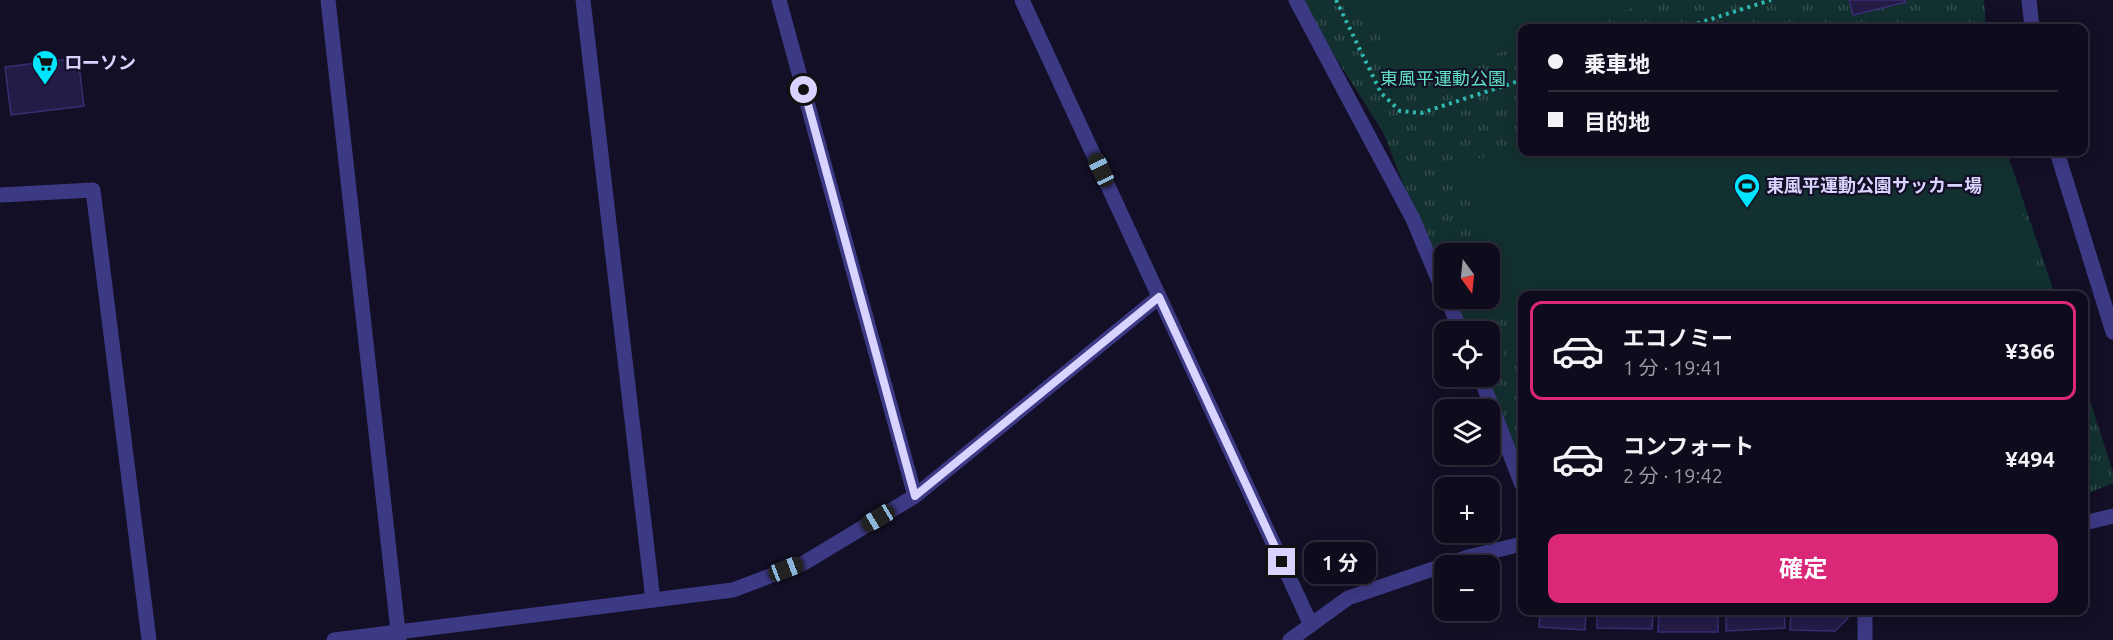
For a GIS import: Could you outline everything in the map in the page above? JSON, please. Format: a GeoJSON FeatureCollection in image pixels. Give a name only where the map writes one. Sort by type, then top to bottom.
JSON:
{"type":"FeatureCollection","features":[{"type":"Feature","properties":{"kind":"street"},"geometry":{"type":"LineString","coordinates":[[328,0],[399,637]]}},
{"type":"Feature","properties":{"kind":"street"},"geometry":{"type":"LineString","coordinates":[[583,0],[653,600]]}},
{"type":"Feature","properties":{"kind":"street"},"geometry":{"type":"LineString","coordinates":[[779,0],[915,496]]}},
{"type":"Feature","properties":{"kind":"street"},"geometry":{"type":"LineString","coordinates":[[1022,0],[1311,625]]}},
{"type":"Feature","properties":{"kind":"street"},"geometry":{"type":"LineString","coordinates":[[1296,0],[1413,219],[1434,269]]}},
{"type":"Feature","properties":{"kind":"street"},"geometry":{"type":"LineString","coordinates":[[2029,0],[2032,24]]}},
{"type":"Feature","properties":{"kind":"street"},"geometry":{"type":"LineString","coordinates":[[2058,156],[2113,332]]}},
{"type":"Feature","properties":{"kind":"street"},"geometry":{"type":"LineString","coordinates":[[0,195],[93,190],[149,640]]}},
{"type":"Feature","properties":{"kind":"street"},"geometry":{"type":"LineString","coordinates":[[334,640],[399,637],[733,590],[804,562],[915,496],[1159,297]]}},
{"type":"Feature","properties":{"kind":"street"},"geometry":{"type":"LineString","coordinates":[[1484,387],[1518,475]]}},
{"type":"Feature","properties":{"kind":"street"},"geometry":{"type":"LineString","coordinates":[[2088,522],[2113,516]]}},
{"type":"Feature","properties":{"kind":"street"},"geometry":{"type":"LineString","coordinates":[[1290,640],[1348,598],[1468,557],[1518,545]]}},
{"type":"Feature","properties":{"kind":"street"},"geometry":{"type":"LineString","coordinates":[[1865,615],[1865,640]]}},
{"type":"Feature","properties":{"kind":"path"},"geometry":{"type":"LineString","coordinates":[[1336,0],[1381,93],[1400,111],[1421,113],[1518,81]]}},
{"type":"Feature","properties":{"kind":"path"},"geometry":{"type":"LineString","coordinates":[[1696,24],[1772,0]]}},
{"type":"Feature","properties":{"kind":"green space","name":"東風平運動公園サッカー場"},"geometry":{"type":"Polygon","coordinates":[[[1299,0],[1984,0],[1986,24],[1518,24],[1518,156],[2008,156],[2054,291],[1518,291],[1518,478],[1500,431],[1500,399],[1488,399],[1483,387],[1500,387],[1500,321],[1457,321],[1452,309],[1500,309],[1500,243],[1434,243],[1434,263],[1383,132],[1299,0]]]}},
{"type":"Feature","properties":{"kind":"green space"},"geometry":{"type":"Polygon","coordinates":[[[1368,0],[1656,0],[1583,24],[1518,24],[1518,46],[1397,86],[1368,0]]]}},
{"type":"Feature","properties":{"kind":"green space"},"geometry":{"type":"Polygon","coordinates":[[[1964,8],[1969,24],[1910,24],[1964,8]]]}},
{"type":"Feature","properties":{"kind":"green space","name":"東風平運動公園サッカー場"},"geometry":{"type":"Polygon","coordinates":[[[1518,146],[1518,156],[2006,156],[2045,291],[1518,291],[1518,348],[1500,292],[1500,243],[1484,243],[1458,165],[1518,146]]]}},
{"type":"Feature","properties":{"kind":"green space"},"geometry":{"type":"Polygon","coordinates":[[[2088,394],[2113,472],[2113,483],[2088,493],[2088,394]]]}},
{"type":"Feature","properties":{"kind":"building"},"geometry":{"type":"Polygon","coordinates":[[[1849,0],[1905,0],[1906,2],[1853,15],[1849,0]]]}},
{"type":"Feature","properties":{"kind":"building","name":"ローソン"},"geometry":{"type":"Polygon","coordinates":[[[78,58],[84,106],[11,115],[5,67],[78,58]]]}},
{"type":"Feature","properties":{"kind":"building"},"geometry":{"type":"Polygon","coordinates":[[[1540,615],[1586,615],[1585,630],[1539,627],[1540,615]]]}},
{"type":"Feature","properties":{"kind":"building"},"geometry":{"type":"Polygon","coordinates":[[[1597,615],[1653,615],[1652,629],[1597,628],[1597,615]]]}},
{"type":"Feature","properties":{"kind":"building"},"geometry":{"type":"Polygon","coordinates":[[[1659,615],[1718,615],[1718,632],[1658,632],[1659,615]]]}},
{"type":"Feature","properties":{"kind":"building"},"geometry":{"type":"Polygon","coordinates":[[[1726,615],[1784,615],[1785,628],[1726,631],[1726,615]]]}},
{"type":"Feature","properties":{"kind":"building"},"geometry":{"type":"Polygon","coordinates":[[[1791,615],[1848,615],[1848,618],[1835,631],[1790,630],[1791,615]]]}},
{"type":"Feature","properties":{"kind":"place","name":"ローソン"},"geometry":{"type":"Point","coordinates":[45,86]}},
{"type":"Feature","properties":{"kind":"place","name":"東風平運動公園サッカー場"},"geometry":{"type":"Point","coordinates":[1747,209]}},
{"type":"Feature","properties":{"kind":"route"},"geometry":{"type":"LineString","coordinates":[[804,90],[915,496],[1159,297],[1282,562]]}},
{"type":"Feature","properties":{"kind":"park label","name":"東風平運動公園"},"geometry":{"type":"Point","coordinates":[1443,79]}}]}
